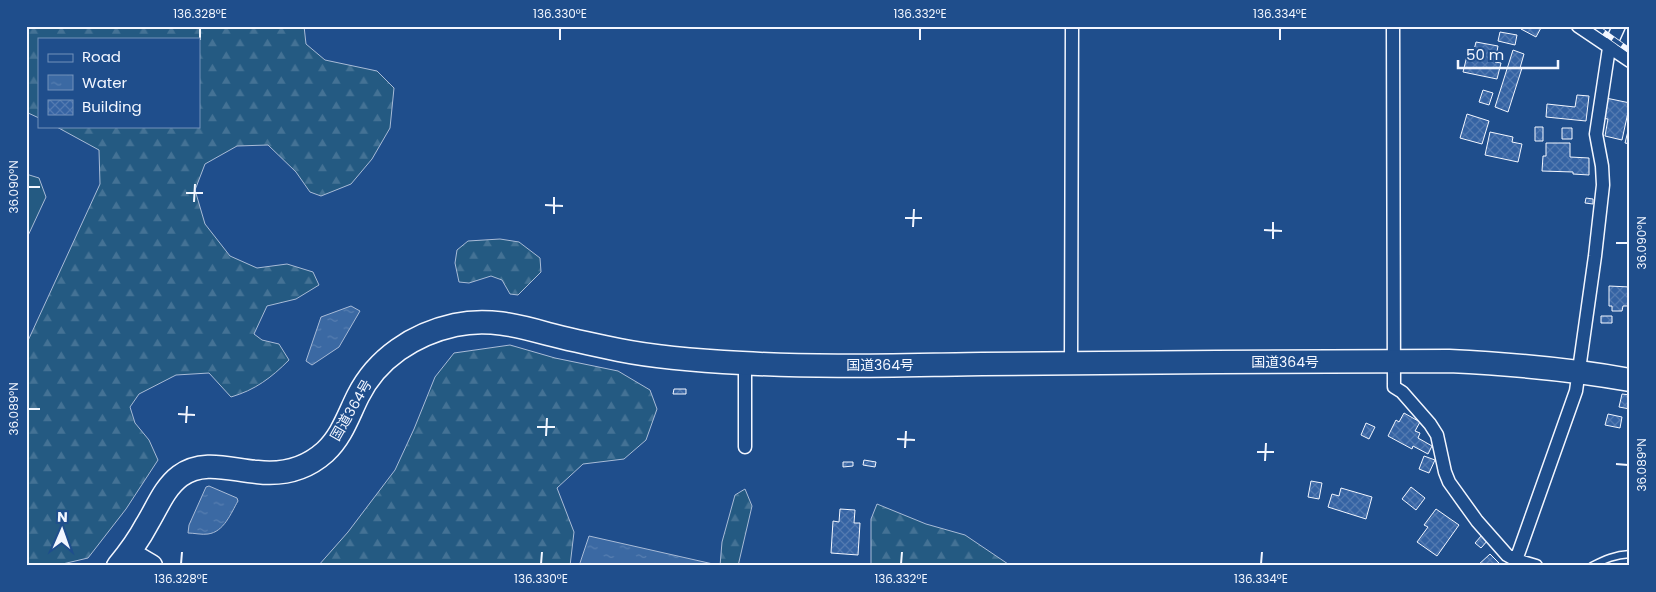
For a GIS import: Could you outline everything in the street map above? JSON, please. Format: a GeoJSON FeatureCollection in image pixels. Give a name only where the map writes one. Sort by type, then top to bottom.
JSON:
{"type":"FeatureCollection","features":[{"type":"Feature","properties":{"kind":"highway","name":"国道364号"},"geometry":{"type":"LineString","coordinates":[[129,562],[172,483],[184,473],[199,468],[216,466],[276,473],[309,464],[337,439],[347,423],[359,394],[372,374],[391,355],[409,342],[431,332],[475,322],[497,322],[520,326],[621,350],[676,358],[745,364],[1449,361],[1510,364],[1580,371],[1630,380]]}},
{"type":"Feature","properties":{"kind":"highway"},"geometry":{"type":"LineString","coordinates":[[129,562],[151,566]]}},
{"type":"Feature","properties":{"kind":"street"},"geometry":{"type":"LineString","coordinates":[[1071,364],[1072,26]]}},
{"type":"Feature","properties":{"kind":"street"},"geometry":{"type":"LineString","coordinates":[[1393,26],[1394,387],[1402,392],[1430,424],[1436,435],[1445,472],[1477,521],[1506,555],[1536,566]]}},
{"type":"Feature","properties":{"kind":"street"},"geometry":{"type":"LineString","coordinates":[[1578,26],[1630,61]]}},
{"type":"Feature","properties":{"kind":"street"},"geometry":{"type":"LineString","coordinates":[[1516,560],[1576,391],[1580,371],[1603,185],[1602,166],[1596,134],[1609,48],[1619,26]]}},
{"type":"Feature","properties":{"kind":"street"},"geometry":{"type":"LineString","coordinates":[[745,364],[745,446]]}},
{"type":"Feature","properties":{"kind":"lane"},"geometry":{"type":"LineString","coordinates":[[1592,566],[1607,558],[1630,554]]}},
{"type":"Feature","properties":{"kind":"green space"},"geometry":{"type":"Polygon","coordinates":[[[26,26],[304,26],[306,44],[325,60],[377,71],[394,88],[390,128],[372,159],[351,184],[321,196],[310,192],[296,172],[268,145],[237,146],[205,164],[195,190],[205,224],[230,256],[257,268],[287,264],[313,272],[319,285],[296,299],[267,306],[254,334],[262,340],[279,344],[289,360],[269,378],[255,387],[231,397],[209,373],[176,375],[139,394],[130,407],[135,423],[149,440],[158,460],[126,509],[88,558],[54,566],[26,566],[26,345],[100,184],[99,150],[59,128],[200,128],[200,38],[38,38],[38,118],[26,112],[26,26]]]}},
{"type":"Feature","properties":{"kind":"green space"},"geometry":{"type":"Polygon","coordinates":[[[26,174],[39,178],[46,197],[26,240],[26,174]]]}},
{"type":"Feature","properties":{"kind":"green space"},"geometry":{"type":"Polygon","coordinates":[[[500,239],[519,242],[540,258],[541,272],[518,295],[510,294],[502,280],[491,276],[469,283],[459,282],[455,263],[457,250],[468,241],[500,239]]]}},
{"type":"Feature","properties":{"kind":"green space"},"geometry":{"type":"Polygon","coordinates":[[[510,345],[555,358],[618,371],[650,390],[657,409],[646,440],[624,459],[583,464],[557,488],[574,532],[570,566],[318,566],[348,532],[395,470],[435,377],[454,353],[510,345]]]}},
{"type":"Feature","properties":{"kind":"green space"},"geometry":{"type":"Polygon","coordinates":[[[745,489],[752,506],[738,566],[720,566],[722,542],[735,495],[745,489]]]}},
{"type":"Feature","properties":{"kind":"green space"},"geometry":{"type":"Polygon","coordinates":[[[877,504],[926,524],[965,535],[1011,566],[871,566],[871,519],[877,504]]]}},
{"type":"Feature","properties":{"kind":"water"},"geometry":{"type":"Polygon","coordinates":[[[351,306],[360,311],[339,347],[312,365],[306,361],[321,317],[351,306]]]}},
{"type":"Feature","properties":{"kind":"water"},"geometry":{"type":"Polygon","coordinates":[[[209,486],[237,498],[238,501],[223,526],[218,530],[208,534],[188,533],[189,525],[206,487],[209,486]]]}},
{"type":"Feature","properties":{"kind":"water"},"geometry":{"type":"Polygon","coordinates":[[[589,536],[713,564],[713,566],[579,566],[589,536]]]}},
{"type":"Feature","properties":{"kind":"building"},"geometry":{"type":"Polygon","coordinates":[[[1523,26],[1542,26],[1536,37],[1521,29],[1523,26]]]}},
{"type":"Feature","properties":{"kind":"building"},"geometry":{"type":"Polygon","coordinates":[[[1500,32],[1517,35],[1515,45],[1498,41],[1500,32]]]}},
{"type":"Feature","properties":{"kind":"building"},"geometry":{"type":"Polygon","coordinates":[[[1476,42],[1498,46],[1495,62],[1501,63],[1497,79],[1463,72],[1467,56],[1472,58],[1476,42]]]}},
{"type":"Feature","properties":{"kind":"building"},"geometry":{"type":"Polygon","coordinates":[[[1513,50],[1524,54],[1520,68],[1522,68],[1508,112],[1495,107],[1513,50]]]}},
{"type":"Feature","properties":{"kind":"building"},"geometry":{"type":"Polygon","coordinates":[[[1483,90],[1493,93],[1489,105],[1479,102],[1483,90]]]}},
{"type":"Feature","properties":{"kind":"building"},"geometry":{"type":"Polygon","coordinates":[[[1577,95],[1589,96],[1586,121],[1546,117],[1547,104],[1575,107],[1577,95]]]}},
{"type":"Feature","properties":{"kind":"building"},"geometry":{"type":"Polygon","coordinates":[[[1606,98],[1630,103],[1622,140],[1605,136],[1608,119],[1602,118],[1606,98]]]}},
{"type":"Feature","properties":{"kind":"building"},"geometry":{"type":"Polygon","coordinates":[[[1467,114],[1489,121],[1482,144],[1460,138],[1467,114]]]}},
{"type":"Feature","properties":{"kind":"building"},"geometry":{"type":"Polygon","coordinates":[[[1535,127],[1543,127],[1543,141],[1535,141],[1535,127]]]}},
{"type":"Feature","properties":{"kind":"building"},"geometry":{"type":"Polygon","coordinates":[[[1630,127],[1630,144],[1625,143],[1630,127]]]}},
{"type":"Feature","properties":{"kind":"building"},"geometry":{"type":"Polygon","coordinates":[[[1562,128],[1572,128],[1572,139],[1562,139],[1562,128]]]}},
{"type":"Feature","properties":{"kind":"building"},"geometry":{"type":"Polygon","coordinates":[[[1490,132],[1513,137],[1512,142],[1522,144],[1518,162],[1485,155],[1490,132]]]}},
{"type":"Feature","properties":{"kind":"building"},"geometry":{"type":"Polygon","coordinates":[[[1546,143],[1570,143],[1570,157],[1589,158],[1589,175],[1573,174],[1573,172],[1542,171],[1543,156],[1546,156],[1546,143]]]}},
{"type":"Feature","properties":{"kind":"building"},"geometry":{"type":"Polygon","coordinates":[[[1586,198],[1593,199],[1593,204],[1585,203],[1586,198]]]}},
{"type":"Feature","properties":{"kind":"building"},"geometry":{"type":"Polygon","coordinates":[[[1609,286],[1630,287],[1630,306],[1623,306],[1622,311],[1612,311],[1612,306],[1609,306],[1609,286]]]}},
{"type":"Feature","properties":{"kind":"building"},"geometry":{"type":"Polygon","coordinates":[[[1601,316],[1612,316],[1612,323],[1601,323],[1601,316]]]}},
{"type":"Feature","properties":{"kind":"building"},"geometry":{"type":"Polygon","coordinates":[[[674,389],[686,389],[686,394],[673,394],[674,389]]]}},
{"type":"Feature","properties":{"kind":"building"},"geometry":{"type":"Polygon","coordinates":[[[1622,394],[1630,395],[1630,409],[1619,407],[1622,394]]]}},
{"type":"Feature","properties":{"kind":"building"},"geometry":{"type":"Polygon","coordinates":[[[1404,413],[1420,422],[1415,431],[1420,433],[1418,438],[1432,446],[1428,454],[1413,446],[1412,449],[1388,436],[1396,420],[1399,422],[1404,413]]]}},
{"type":"Feature","properties":{"kind":"building"},"geometry":{"type":"Polygon","coordinates":[[[1608,414],[1622,417],[1620,428],[1605,425],[1608,414]]]}},
{"type":"Feature","properties":{"kind":"building"},"geometry":{"type":"Polygon","coordinates":[[[1366,423],[1375,427],[1369,439],[1361,435],[1366,423]]]}},
{"type":"Feature","properties":{"kind":"building"},"geometry":{"type":"Polygon","coordinates":[[[1424,456],[1435,460],[1429,473],[1419,469],[1424,456]]]}},
{"type":"Feature","properties":{"kind":"building"},"geometry":{"type":"Polygon","coordinates":[[[864,460],[876,462],[875,467],[863,465],[864,460]]]}},
{"type":"Feature","properties":{"kind":"building"},"geometry":{"type":"Polygon","coordinates":[[[843,462],[853,462],[853,466],[843,467],[843,462]]]}},
{"type":"Feature","properties":{"kind":"building"},"geometry":{"type":"Polygon","coordinates":[[[1311,481],[1322,483],[1319,499],[1308,497],[1311,481]]]}},
{"type":"Feature","properties":{"kind":"building"},"geometry":{"type":"Polygon","coordinates":[[[1411,487],[1425,498],[1416,510],[1402,499],[1411,487]]]}},
{"type":"Feature","properties":{"kind":"building"},"geometry":{"type":"Polygon","coordinates":[[[1341,488],[1372,497],[1366,519],[1328,507],[1332,494],[1339,496],[1341,488]]]}},
{"type":"Feature","properties":{"kind":"building"},"geometry":{"type":"Polygon","coordinates":[[[840,509],[855,510],[854,523],[860,523],[858,555],[831,553],[833,521],[839,522],[840,509]]]}},
{"type":"Feature","properties":{"kind":"building"},"geometry":{"type":"Polygon","coordinates":[[[1436,509],[1459,525],[1437,556],[1417,542],[1428,527],[1424,525],[1436,509]]]}},
{"type":"Feature","properties":{"kind":"building"},"geometry":{"type":"Polygon","coordinates":[[[1482,535],[1488,540],[1481,548],[1475,543],[1482,535]]]}},
{"type":"Feature","properties":{"kind":"building"},"geometry":{"type":"Polygon","coordinates":[[[1490,554],[1502,566],[1477,566],[1490,554]]]}},
{"type":"Feature","properties":{"kind":"railway"},"geometry":{"type":"LineString","coordinates":[[1595,26],[1630,51]]}}]}
